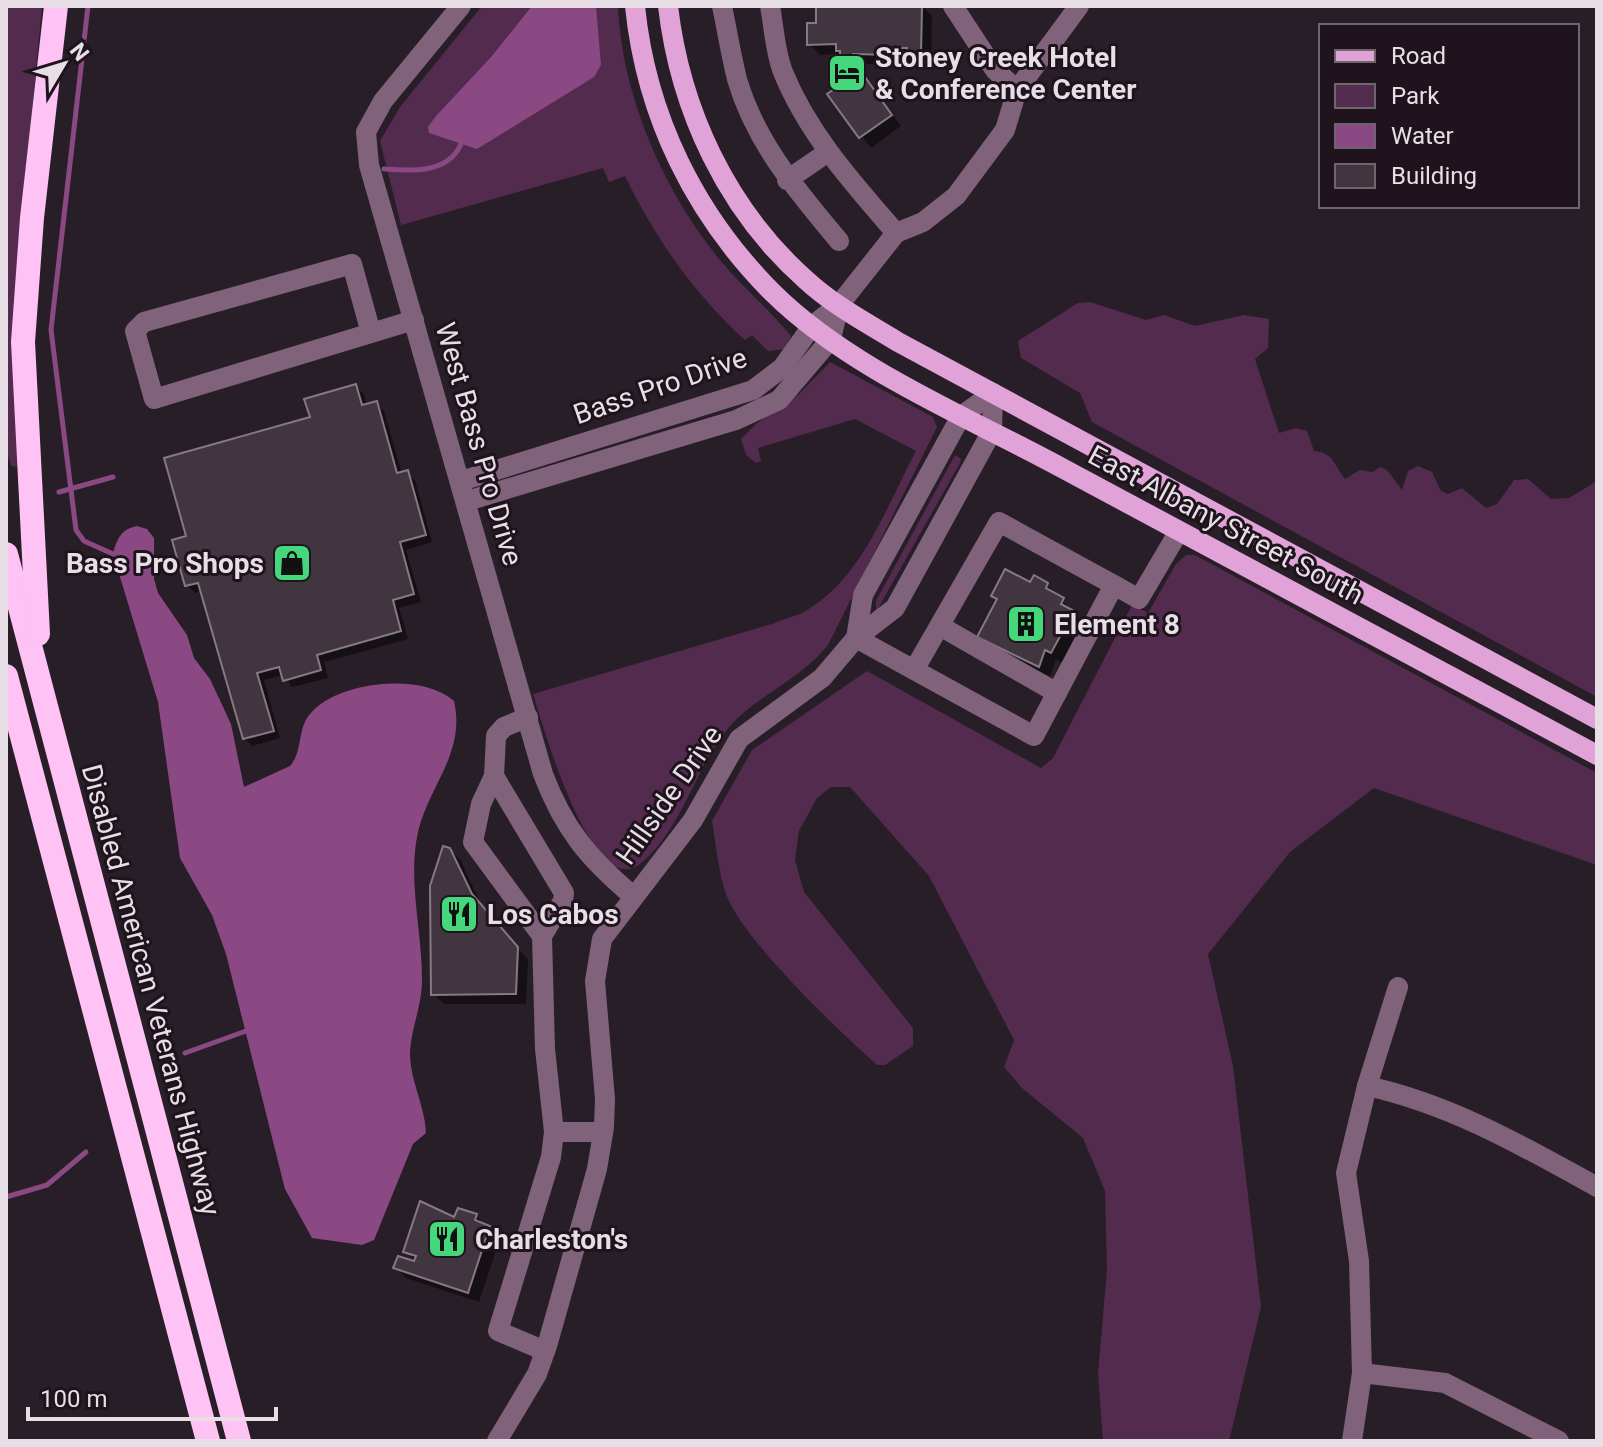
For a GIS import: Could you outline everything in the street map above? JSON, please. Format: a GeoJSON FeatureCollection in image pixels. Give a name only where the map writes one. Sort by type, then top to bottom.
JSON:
{"type":"FeatureCollection","features":[{"type":"Feature","properties":{"kind":"highway"},"geometry":{"type":"LineString","coordinates":[[41,688],[23,342],[32,218],[56,6]]}},
{"type":"Feature","properties":{"kind":"highway","name":"Disabled American Veterans Highway"},"geometry":{"type":"LineString","coordinates":[[6,554],[239,1441]]}},
{"type":"Feature","properties":{"kind":"highway"},"geometry":{"type":"LineString","coordinates":[[6,676],[208,1441]]}},
{"type":"Feature","properties":{"kind":"main road","name":"East Albany Street South"},"geometry":{"type":"LineString","coordinates":[[635,6],[639,46],[656,110],[690,187],[738,256],[775,296],[812,326],[961,416],[1597,755]]}},
{"type":"Feature","properties":{"kind":"main road","name":"East Albany Street South"},"geometry":{"type":"LineString","coordinates":[[668,6],[673,47],[693,117],[719,170],[756,228],[806,281],[898,342],[1597,719]]}},
{"type":"Feature","properties":{"kind":"street","name":"West Bass Pro Drive"},"geometry":{"type":"LineString","coordinates":[[461,6],[383,101],[366,132],[369,165],[557,809],[595,864],[633,896]]}},
{"type":"Feature","properties":{"kind":"street"},"geometry":{"type":"LineString","coordinates":[[722,6],[738,81],[766,145],[787,180],[839,241]]}},
{"type":"Feature","properties":{"kind":"street"},"geometry":{"type":"LineString","coordinates":[[770,6],[782,70],[828,152],[896,233]]}},
{"type":"Feature","properties":{"kind":"street"},"geometry":{"type":"LineString","coordinates":[[839,305],[896,233],[923,222],[956,196],[1005,130],[1017,90],[1079,6]]}},
{"type":"Feature","properties":{"kind":"street"},"geometry":{"type":"LineString","coordinates":[[961,9],[995,70],[1017,90]]}},
{"type":"Feature","properties":{"kind":"street"},"geometry":{"type":"LineString","coordinates":[[787,180],[828,152]]}},
{"type":"Feature","properties":{"kind":"street"},"geometry":{"type":"LineString","coordinates":[[371,333],[352,264],[144,322],[135,331],[154,399],[414,320]]}},
{"type":"Feature","properties":{"kind":"street","name":"Bass Pro Drive"},"geometry":{"type":"LineString","coordinates":[[464,491],[753,390],[782,368],[812,326],[839,305]]}},
{"type":"Feature","properties":{"kind":"street","name":"Bass Pro Drive"},"geometry":{"type":"LineString","coordinates":[[464,491],[736,420],[779,400],[831,339],[839,305]]}},
{"type":"Feature","properties":{"kind":"street"},"geometry":{"type":"LineString","coordinates":[[993,393],[961,416],[863,595],[856,638],[1034,736],[1114,585]]}},
{"type":"Feature","properties":{"kind":"street"},"geometry":{"type":"LineString","coordinates":[[992,431],[993,393]]}},
{"type":"Feature","properties":{"kind":"street","name":"Hillside Drive"},"geometry":{"type":"LineString","coordinates":[[497,1441],[537,1374],[597,1169],[605,1099],[595,1002],[597,959],[602,939],[693,820],[739,739],[822,678],[856,638],[895,608],[992,431]]}},
{"type":"Feature","properties":{"kind":"street"},"geometry":{"type":"LineString","coordinates":[[914,670],[999,522],[1139,599],[1179,531]]}},
{"type":"Feature","properties":{"kind":"street"},"geometry":{"type":"LineString","coordinates":[[940,626],[1057,693]]}},
{"type":"Feature","properties":{"kind":"street"},"geometry":{"type":"LineString","coordinates":[[528,717],[504,727],[496,736],[494,776],[481,804],[473,842],[542,936]]}},
{"type":"Feature","properties":{"kind":"street"},"geometry":{"type":"LineString","coordinates":[[494,776],[564,893],[563,901],[542,936],[545,1049],[554,1132],[551,1157],[498,1331],[545,1351]]}},
{"type":"Feature","properties":{"kind":"street"},"geometry":{"type":"LineString","coordinates":[[1352,1441],[1362,1373],[1359,1261],[1346,1173],[1367,1086],[1398,987]]}},
{"type":"Feature","properties":{"kind":"street"},"geometry":{"type":"LineString","coordinates":[[1367,1086],[1413,1096],[1450,1110],[1595,1181]]}},
{"type":"Feature","properties":{"kind":"street"},"geometry":{"type":"LineString","coordinates":[[554,1132],[603,1132]]}},
{"type":"Feature","properties":{"kind":"street"},"geometry":{"type":"LineString","coordinates":[[1362,1373],[1445,1383],[1559,1441]]}},
{"type":"Feature","properties":{"kind":"green space"},"geometry":{"type":"Polygon","coordinates":[[[6,6],[42,6],[15,297],[17,467],[11,466],[6,449],[6,6]]]}},
{"type":"Feature","properties":{"kind":"green space"},"geometry":{"type":"Polygon","coordinates":[[[482,6],[618,6],[621,40],[637,107],[664,173],[699,233],[720,260],[791,336],[786,349],[768,351],[752,335],[745,340],[726,322],[677,264],[625,176],[609,182],[603,168],[401,225],[380,141],[400,107],[482,6]]]}},
{"type":"Feature","properties":{"kind":"green space"},"geometry":{"type":"Polygon","coordinates":[[[1090,302],[1146,320],[1164,315],[1195,326],[1244,315],[1269,319],[1268,348],[1255,359],[1279,433],[1296,428],[1307,431],[1314,451],[1330,457],[1345,479],[1360,470],[1373,472],[1380,467],[1387,470],[1402,490],[1408,471],[1418,466],[1432,472],[1441,491],[1448,494],[1462,488],[1486,508],[1497,504],[1514,480],[1528,479],[1551,499],[1569,498],[1597,481],[1597,697],[1092,422],[1080,393],[1021,358],[1018,341],[1078,303],[1090,302]]]}},
{"type":"Feature","properties":{"kind":"green space"},"geometry":{"type":"Polygon","coordinates":[[[830,362],[933,417],[937,427],[828,645],[803,669],[733,723],[712,751],[676,820],[654,851],[640,864],[622,869],[604,857],[587,834],[558,770],[533,694],[797,615],[824,598],[842,581],[883,518],[916,451],[855,419],[758,448],[761,461],[756,463],[746,455],[741,439],[757,423],[799,394],[830,362]]]}},
{"type":"Feature","properties":{"kind":"green space"},"geometry":{"type":"Polygon","coordinates":[[[955,455],[961,459],[960,463],[876,612],[876,601],[955,455]]]}},
{"type":"Feature","properties":{"kind":"green space"},"geometry":{"type":"Polygon","coordinates":[[[1186,555],[1195,555],[1597,773],[1597,865],[1374,788],[1290,852],[1208,954],[1233,1066],[1261,1307],[1229,1441],[1103,1441],[1098,1374],[1107,1269],[1105,1191],[1083,1138],[1022,1088],[1004,1067],[1014,1040],[929,876],[850,787],[831,787],[817,798],[799,831],[795,860],[804,892],[913,1028],[913,1046],[885,1065],[877,1065],[793,984],[735,913],[723,885],[712,821],[752,750],[867,671],[1041,768],[1053,758],[1132,605],[1148,613],[1176,564],[1186,555]]]}},
{"type":"Feature","properties":{"kind":"water"},"geometry":{"type":"Polygon","coordinates":[[[532,6],[596,6],[601,65],[594,77],[477,149],[429,133],[428,127],[436,116],[492,56],[532,6]]]}},
{"type":"Feature","properties":{"kind":"water"},"geometry":{"type":"Polygon","coordinates":[[[137,526],[147,529],[154,538],[154,579],[158,593],[187,635],[194,658],[210,679],[231,724],[244,787],[290,766],[310,714],[339,694],[380,684],[401,684],[422,686],[454,701],[456,720],[451,753],[423,815],[415,851],[422,984],[410,1056],[426,1133],[413,1144],[374,1240],[362,1245],[312,1238],[285,1189],[226,954],[212,915],[180,858],[158,702],[113,554],[120,536],[137,526]]]}},
{"type":"Feature","properties":{"kind":"building","name":"Stoney Creek Hotel & Conference Center"},"geometry":{"type":"Polygon","coordinates":[[[816,6],[922,6],[921,54],[907,54],[907,48],[891,48],[891,55],[853,54],[853,75],[860,70],[892,115],[859,138],[827,94],[840,85],[840,51],[836,51],[836,44],[807,45],[807,23],[816,23],[816,6]]]}},
{"type":"Feature","properties":{"kind":"building","name":"Bass Pro Shops"},"geometry":{"type":"Polygon","coordinates":[[[356,384],[362,405],[377,401],[397,473],[408,470],[426,535],[400,542],[414,594],[393,600],[401,631],[317,655],[321,670],[283,681],[279,667],[257,673],[274,731],[243,739],[198,583],[185,586],[172,540],[186,536],[164,458],[310,417],[304,399],[356,384]]]}},
{"type":"Feature","properties":{"kind":"building","name":"Element 8"},"geometry":{"type":"Polygon","coordinates":[[[1005,569],[1030,582],[1034,575],[1048,583],[1046,588],[1064,598],[1061,604],[1074,611],[1051,653],[1045,650],[1039,667],[977,637],[997,599],[991,596],[1005,569]]]}},
{"type":"Feature","properties":{"kind":"building","name":"Los Cabos"},"geometry":{"type":"Polygon","coordinates":[[[443,846],[450,848],[472,894],[518,947],[516,994],[431,995],[430,886],[443,846]]]}},
{"type":"Feature","properties":{"kind":"building","name":"Charleston's"},"geometry":{"type":"Polygon","coordinates":[[[420,1201],[454,1217],[458,1208],[477,1214],[475,1220],[490,1226],[468,1293],[393,1268],[398,1256],[414,1261],[416,1256],[403,1252],[420,1201]]]}},
{"type":"Feature","properties":{"kind":"waterway"},"geometry":{"type":"LineString","coordinates":[[88,6],[51,330],[76,530],[84,541],[113,554]]}},
{"type":"Feature","properties":{"kind":"waterway"},"geometry":{"type":"LineString","coordinates":[[384,169],[417,170],[438,166],[455,154],[461,144]]}},
{"type":"Feature","properties":{"kind":"waterway"},"geometry":{"type":"LineString","coordinates":[[59,492],[113,477]]}},
{"type":"Feature","properties":{"kind":"waterway"},"geometry":{"type":"LineString","coordinates":[[185,1053],[246,1031]]}},
{"type":"Feature","properties":{"kind":"waterway"},"geometry":{"type":"LineString","coordinates":[[6,1197],[47,1185],[86,1152]]}},
{"type":"Feature","properties":{"kind":"place","name":"Stoney Creek Hotel & Conference Center"},"geometry":{"type":"Point","coordinates":[847,73]}},
{"type":"Feature","properties":{"kind":"place","name":"Bass Pro Shops"},"geometry":{"type":"Point","coordinates":[292,563]}},
{"type":"Feature","properties":{"kind":"place","name":"Element 8"},"geometry":{"type":"Point","coordinates":[1026,624]}},
{"type":"Feature","properties":{"kind":"place","name":"Los Cabos"},"geometry":{"type":"Point","coordinates":[459,914]}},
{"type":"Feature","properties":{"kind":"place","name":"Charleston's"},"geometry":{"type":"Point","coordinates":[447,1239]}}]}
